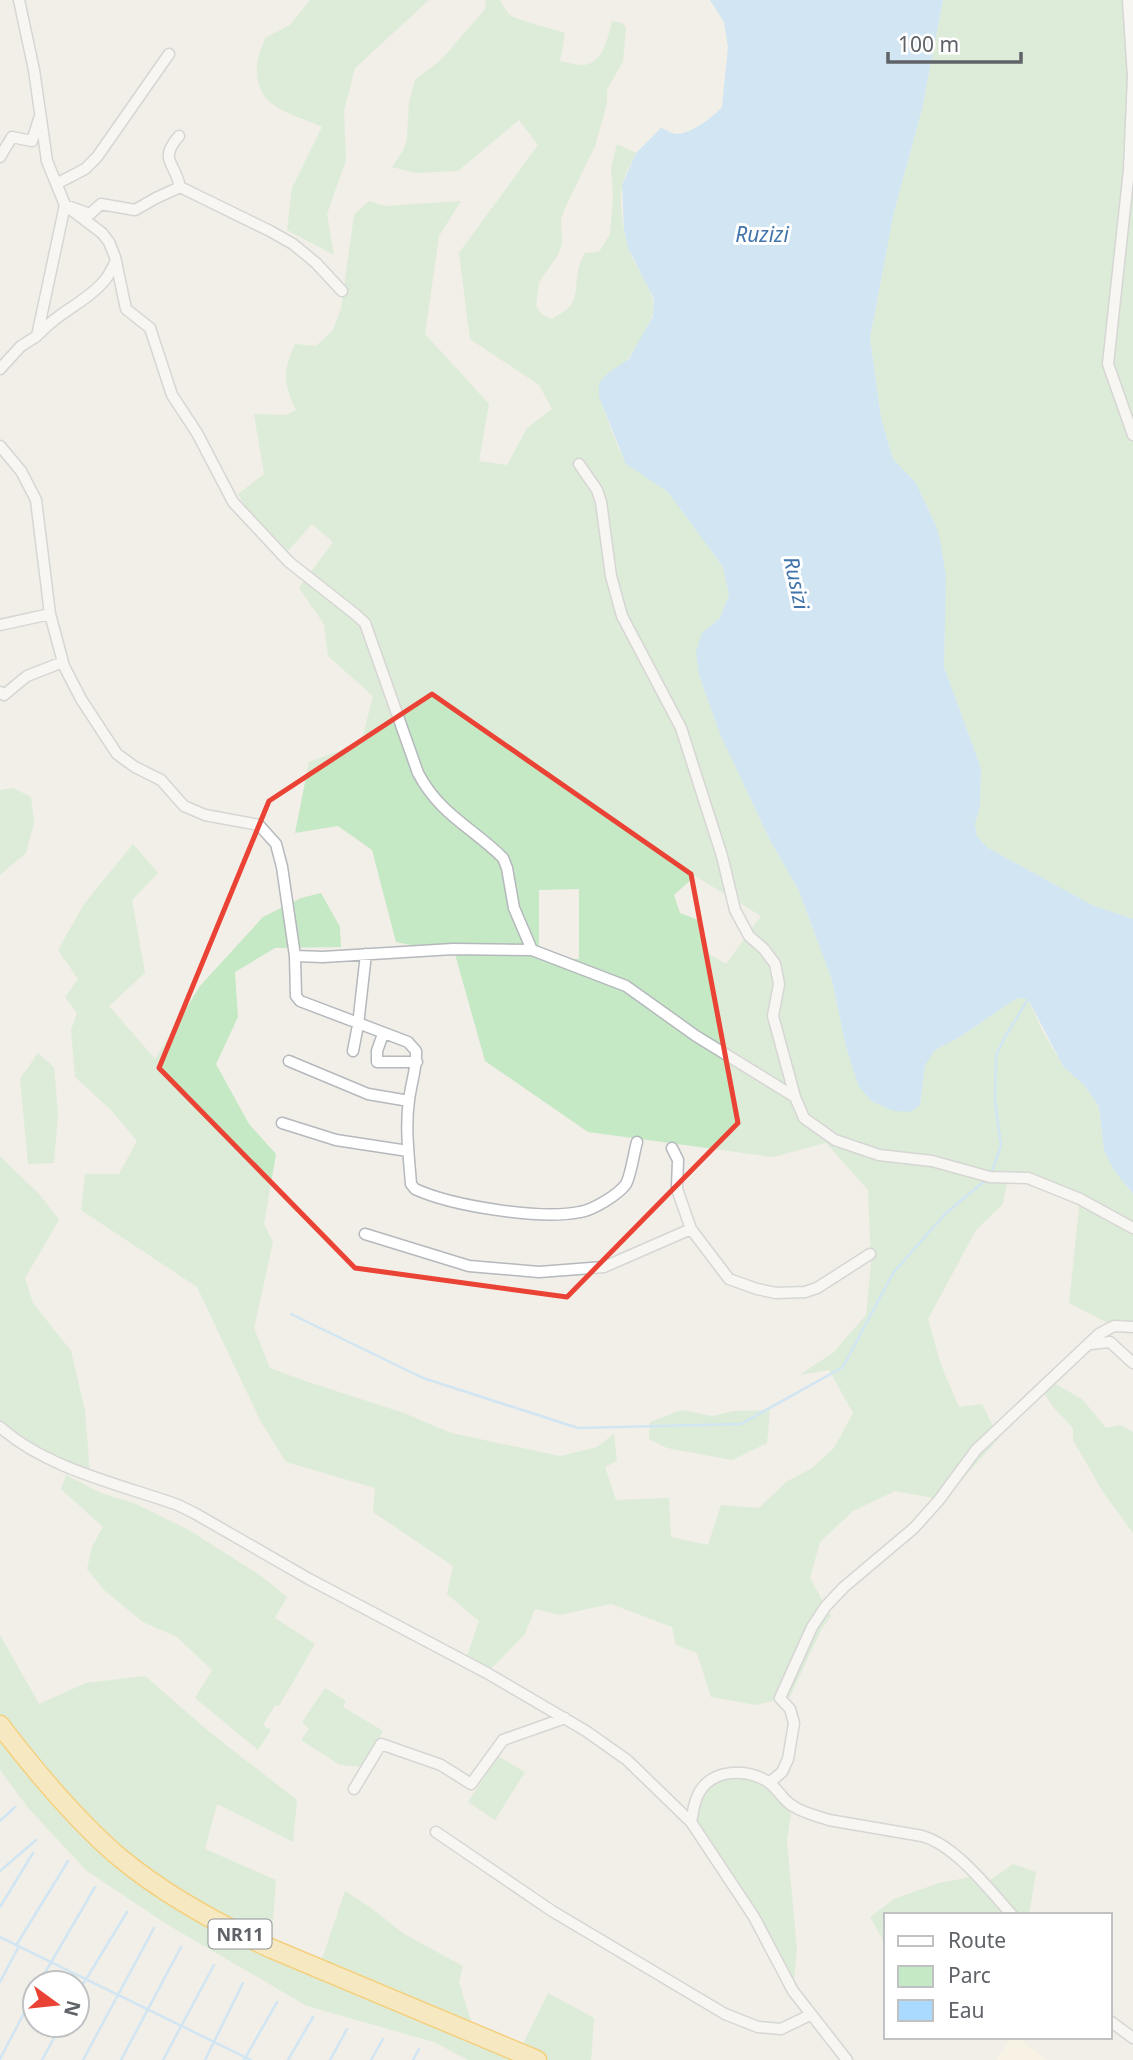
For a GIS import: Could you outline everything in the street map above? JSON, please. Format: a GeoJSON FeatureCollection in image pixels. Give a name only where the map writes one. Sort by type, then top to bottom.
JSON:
{"type":"FeatureCollection","features":[{"type":"Feature","properties":{"kind":"highway","name":"NR11"},"geometry":{"type":"LineString","coordinates":[[0,1725],[22,1754],[90,1829],[119,1856],[180,1901],[270,1948],[537,2060]]}},
{"type":"Feature","properties":{"kind":"street"},"geometry":{"type":"LineString","coordinates":[[19,0],[34,69],[47,161],[65,205],[37,336]]}},
{"type":"Feature","properties":{"kind":"street"},"geometry":{"type":"LineString","coordinates":[[1128,0],[1133,77],[1129,170],[1108,365],[1133,435]]}},
{"type":"Feature","properties":{"kind":"street"},"geometry":{"type":"LineString","coordinates":[[58,183],[85,169],[97,157],[169,54]]}},
{"type":"Feature","properties":{"kind":"street"},"geometry":{"type":"LineString","coordinates":[[0,156],[12,137],[32,141],[40,117]]}},
{"type":"Feature","properties":{"kind":"street"},"geometry":{"type":"LineString","coordinates":[[179,136],[169,147],[167,158],[180,187]]}},
{"type":"Feature","properties":{"kind":"street"},"geometry":{"type":"LineString","coordinates":[[65,205],[90,214],[101,205],[135,210],[180,187]]}},
{"type":"Feature","properties":{"kind":"street"},"geometry":{"type":"LineString","coordinates":[[180,187],[270,230],[292,244],[316,263],[342,291]]}},
{"type":"Feature","properties":{"kind":"street"},"geometry":{"type":"LineString","coordinates":[[65,205],[102,233],[109,242],[127,309],[150,328],[172,395],[197,433],[233,502],[289,562],[365,623],[418,773],[447,813],[503,858],[514,908],[533,950]]}},
{"type":"Feature","properties":{"kind":"street"},"geometry":{"type":"LineString","coordinates":[[0,369],[51,320],[79,303],[104,281],[116,261]]}},
{"type":"Feature","properties":{"kind":"street"},"geometry":{"type":"LineString","coordinates":[[0,446],[21,471],[36,500],[50,614],[63,662],[81,699],[117,754],[161,780],[177,799],[191,810],[258,825],[276,844],[282,867],[295,957],[296,998],[303,1004],[412,1045],[416,1051],[409,1101],[408,1151],[411,1184],[415,1189],[499,1210],[566,1214],[582,1212],[607,1200],[626,1184],[637,1142]]}},
{"type":"Feature","properties":{"kind":"street"},"geometry":{"type":"LineString","coordinates":[[579,464],[597,490],[601,502],[611,576],[622,616],[681,727],[722,856],[735,910],[749,936],[764,949],[775,964],[779,984],[773,1016],[795,1097],[804,1118],[825,1134],[851,1147],[879,1155],[932,1161],[990,1177],[1028,1178],[1080,1199],[1133,1228]]}},
{"type":"Feature","properties":{"kind":"street"},"geometry":{"type":"LineString","coordinates":[[0,625],[50,614]]}},
{"type":"Feature","properties":{"kind":"street"},"geometry":{"type":"LineString","coordinates":[[0,692],[4,695],[27,676],[63,662]]}},
{"type":"Feature","properties":{"kind":"street"},"geometry":{"type":"LineString","coordinates":[[295,957],[453,949],[533,950],[626,986],[696,1036],[795,1097]]}},
{"type":"Feature","properties":{"kind":"street"},"geometry":{"type":"LineString","coordinates":[[353,1051],[366,954]]}},
{"type":"Feature","properties":{"kind":"street"},"geometry":{"type":"LineString","coordinates":[[383,1034],[377,1051],[377,1062],[416,1062]]}},
{"type":"Feature","properties":{"kind":"street"},"geometry":{"type":"LineString","coordinates":[[289,1060],[368,1094],[409,1101]]}},
{"type":"Feature","properties":{"kind":"street"},"geometry":{"type":"LineString","coordinates":[[282,1123],[336,1140],[408,1151]]}},
{"type":"Feature","properties":{"kind":"street"},"geometry":{"type":"LineString","coordinates":[[672,1148],[678,1160],[677,1189],[691,1229],[729,1279],[757,1289],[791,1293],[817,1288],[870,1254]]}},
{"type":"Feature","properties":{"kind":"street"},"geometry":{"type":"LineString","coordinates":[[365,1234],[469,1266],[539,1272],[604,1267],[691,1229]]}},
{"type":"Feature","properties":{"kind":"street"},"geometry":{"type":"LineString","coordinates":[[769,1783],[782,1772],[788,1759],[794,1723],[790,1709],[780,1698],[803,1644],[820,1614],[844,1587],[914,1528],[976,1450],[1099,1334],[1114,1326],[1133,1327]]}},
{"type":"Feature","properties":{"kind":"street"},"geometry":{"type":"LineString","coordinates":[[1090,1344],[1110,1342],[1133,1363]]}},
{"type":"Feature","properties":{"kind":"street"},"geometry":{"type":"LineString","coordinates":[[0,1427],[14,1440],[46,1459],[178,1505],[196,1514],[309,1579],[487,1673],[565,1718],[627,1760],[691,1822],[743,1898],[793,1991],[847,2060]]}},
{"type":"Feature","properties":{"kind":"street"},"geometry":{"type":"LineString","coordinates":[[354,1789],[381,1744],[441,1765],[471,1784],[503,1740],[565,1718]]}},
{"type":"Feature","properties":{"kind":"street"},"geometry":{"type":"LineString","coordinates":[[691,1822],[700,1790],[720,1776],[741,1772],[769,1783],[777,1788],[792,1806],[816,1816],[936,1841],[985,1884],[1010,1913]]}},
{"type":"Feature","properties":{"kind":"street"},"geometry":{"type":"LineString","coordinates":[[436,1832],[552,1911],[725,2014],[758,2027],[781,2029],[810,2015]]}},
{"type":"Feature","properties":{"kind":"street"},"geometry":{"type":"LineString","coordinates":[[1112,2022],[1133,2038]]}},
{"type":"Feature","properties":{"kind":"highlighted area"},"geometry":{"type":"Polygon","coordinates":[[[432,694],[691,874],[738,1123],[567,1297],[355,1268],[159,1068],[269,801],[432,694]]]}},
{"type":"Feature","properties":{"kind":"shaded area"},"geometry":{"type":"Polygon","coordinates":[[[1011,2039],[1019,2039],[1048,2060],[996,2060],[1011,2039]]]}},
{"type":"Feature","properties":{"kind":"green space"},"geometry":{"type":"Polygon","coordinates":[[[310,0],[429,0],[355,68],[344,111],[346,160],[327,214],[334,255],[287,230],[292,188],[322,127],[270,102],[263,94],[257,70],[265,38],[290,25],[310,0]]]}},
{"type":"Feature","properties":{"kind":"green space"},"geometry":{"type":"Polygon","coordinates":[[[486,0],[500,0],[513,17],[565,33],[560,61],[577,65],[589,64],[600,55],[612,21],[622,23],[626,28],[623,61],[607,90],[607,103],[595,146],[561,219],[562,243],[558,255],[539,282],[536,306],[542,315],[552,319],[571,305],[581,260],[585,253],[599,252],[610,234],[613,195],[611,168],[617,144],[636,153],[623,182],[621,196],[624,232],[631,255],[650,290],[654,307],[643,337],[599,397],[619,450],[654,483],[668,492],[723,567],[729,595],[720,618],[702,633],[699,675],[720,734],[769,838],[799,891],[832,980],[845,1043],[858,1085],[920,1105],[925,1064],[935,1050],[960,1037],[1017,998],[1028,999],[1063,1066],[1085,1086],[1099,1108],[1104,1150],[1113,1169],[1133,1194],[1133,1327],[1114,1326],[1069,1303],[1080,1199],[1008,1177],[1003,1204],[976,1230],[928,1319],[941,1365],[959,1407],[982,1404],[999,1438],[944,1500],[895,1491],[853,1511],[820,1542],[810,1578],[831,1616],[821,1630],[790,1697],[756,1705],[711,1697],[697,1653],[676,1645],[672,1627],[611,1604],[560,1615],[535,1609],[525,1634],[487,1673],[465,1662],[479,1621],[447,1594],[453,1566],[373,1512],[375,1488],[286,1462],[261,1422],[197,1287],[81,1210],[85,1174],[119,1174],[137,1141],[111,1110],[75,1077],[71,1030],[77,1013],[65,997],[78,979],[58,950],[84,904],[133,844],[158,873],[132,900],[145,973],[109,1006],[155,1059],[200,986],[263,917],[301,898],[321,893],[340,927],[341,947],[275,948],[235,972],[238,1017],[216,1064],[249,1124],[276,1154],[264,1224],[273,1242],[254,1328],[270,1368],[404,1413],[451,1433],[560,1456],[597,1447],[614,1434],[617,1461],[605,1467],[616,1500],[669,1498],[671,1537],[708,1545],[721,1505],[759,1508],[786,1482],[812,1468],[834,1448],[853,1413],[829,1370],[799,1375],[833,1353],[866,1315],[871,1264],[868,1190],[826,1143],[773,1157],[588,1132],[485,1061],[455,954],[396,942],[372,850],[338,826],[295,833],[309,762],[361,743],[373,696],[328,656],[324,624],[299,588],[333,542],[312,524],[288,551],[247,510],[238,494],[264,474],[254,414],[286,415],[296,410],[286,377],[295,344],[316,346],[333,330],[341,309],[354,215],[369,201],[385,206],[461,201],[439,236],[425,334],[489,404],[479,461],[507,465],[527,428],[552,409],[539,385],[470,339],[459,253],[538,145],[519,120],[458,171],[416,173],[392,167],[407,139],[409,102],[415,80],[442,59],[485,9],[486,0]],[[695,876],[674,895],[680,913],[701,921],[709,954],[726,964],[761,916],[695,876]],[[579,889],[539,890],[539,959],[579,959],[579,889]]]}},
{"type":"Feature","properties":{"kind":"green space"},"geometry":{"type":"Polygon","coordinates":[[[943,0],[1133,0],[1133,919],[1092,905],[988,848],[977,836],[975,824],[980,806],[981,768],[944,667],[946,576],[937,528],[916,483],[893,459],[881,418],[870,338],[894,212],[922,109],[943,0]]]}},
{"type":"Feature","properties":{"kind":"green space"},"geometry":{"type":"Polygon","coordinates":[[[13,788],[31,797],[34,823],[26,853],[0,875],[0,790],[13,788]]]}},
{"type":"Feature","properties":{"kind":"green space"},"geometry":{"type":"Polygon","coordinates":[[[38,1053],[54,1067],[58,1114],[54,1163],[28,1164],[20,1079],[38,1053]]]}},
{"type":"Feature","properties":{"kind":"green space"},"geometry":{"type":"Polygon","coordinates":[[[0,1156],[40,1195],[59,1220],[25,1278],[33,1303],[71,1351],[85,1411],[90,1474],[46,1459],[0,1427],[0,1156]]]}},
{"type":"Feature","properties":{"kind":"green space"},"geometry":{"type":"Polygon","coordinates":[[[1052,1382],[1082,1399],[1106,1428],[1120,1425],[1133,1432],[1133,1533],[1103,1492],[1073,1440],[1073,1428],[1043,1392],[1052,1382]]]}},
{"type":"Feature","properties":{"kind":"green space"},"geometry":{"type":"Polygon","coordinates":[[[682,1410],[712,1416],[733,1411],[770,1410],[767,1443],[732,1460],[667,1448],[649,1439],[650,1422],[682,1410]]]}},
{"type":"Feature","properties":{"kind":"green space"},"geometry":{"type":"Polygon","coordinates":[[[66,1475],[101,1493],[136,1504],[189,1530],[261,1576],[287,1597],[275,1618],[315,1644],[279,1706],[275,1705],[263,1725],[271,1730],[258,1750],[195,1698],[212,1670],[177,1637],[143,1622],[104,1590],[87,1569],[92,1547],[103,1527],[61,1489],[66,1475]]]}},
{"type":"Feature","properties":{"kind":"green space"},"geometry":{"type":"Polygon","coordinates":[[[0,1635],[39,1704],[86,1683],[145,1676],[212,1734],[297,1800],[293,1842],[217,1804],[205,1849],[276,1880],[271,1948],[319,1968],[345,1891],[404,1934],[463,1966],[459,1982],[475,2034],[519,2052],[548,1993],[594,2018],[591,2060],[468,2060],[434,2042],[307,2006],[168,1925],[87,1871],[29,1809],[0,1770],[0,1635]]]}},
{"type":"Feature","properties":{"kind":"green space"},"geometry":{"type":"Polygon","coordinates":[[[325,1688],[346,1701],[343,1707],[383,1731],[363,1767],[340,1765],[301,1740],[309,1729],[302,1722],[325,1688]]]}},
{"type":"Feature","properties":{"kind":"green space"},"geometry":{"type":"Polygon","coordinates":[[[498,1756],[525,1772],[495,1820],[468,1802],[498,1756]]]}},
{"type":"Feature","properties":{"kind":"green space"},"geometry":{"type":"Polygon","coordinates":[[[751,1774],[792,1806],[787,1841],[797,1950],[793,1991],[772,1948],[691,1822],[695,1801],[720,1776],[751,1774]]]}},
{"type":"Feature","properties":{"kind":"green space"},"geometry":{"type":"Polygon","coordinates":[[[1013,1864],[1036,1872],[1029,1913],[884,1913],[884,1948],[882,1938],[870,1917],[894,1899],[939,1883],[977,1876],[985,1884],[1013,1864]]]}},
{"type":"Feature","properties":{"kind":"water","name":"Ruzizi"},"geometry":{"type":"Polygon","coordinates":[[[710,0],[943,0],[922,109],[894,212],[870,338],[881,418],[893,459],[916,483],[937,528],[941,545],[946,576],[944,667],[981,768],[980,806],[975,824],[977,836],[988,848],[1092,905],[1133,919],[1133,1194],[1113,1169],[1104,1150],[1099,1107],[1085,1086],[1063,1066],[1028,999],[1017,998],[960,1037],[935,1050],[925,1065],[920,1105],[910,1112],[894,1111],[871,1101],[858,1085],[845,1043],[832,980],[799,891],[769,838],[720,734],[699,675],[696,652],[702,633],[720,618],[729,595],[723,567],[668,492],[626,464],[599,397],[599,383],[608,373],[629,359],[653,316],[654,299],[628,248],[624,230],[622,185],[636,153],[661,128],[675,134],[689,131],[722,107],[728,47],[724,22],[710,0]]]}},
{"type":"Feature","properties":{"kind":"waterway"},"geometry":{"type":"LineString","coordinates":[[991,1174],[1001,1145],[995,1102],[996,1056],[1030,996]]}},
{"type":"Feature","properties":{"kind":"waterway"},"geometry":{"type":"LineString","coordinates":[[291,1314],[423,1378],[578,1428],[741,1424],[843,1367],[893,1273],[945,1214],[987,1179]]}},
{"type":"Feature","properties":{"kind":"waterway"},"geometry":{"type":"LineString","coordinates":[[0,1821],[15,1807]]}},
{"type":"Feature","properties":{"kind":"waterway"},"geometry":{"type":"LineString","coordinates":[[0,1871],[36,1840]]}},
{"type":"Feature","properties":{"kind":"waterway"},"geometry":{"type":"LineString","coordinates":[[0,1907],[33,1853]]}},
{"type":"Feature","properties":{"kind":"waterway"},"geometry":{"type":"LineString","coordinates":[[17,1944],[68,1861]]}},
{"type":"Feature","properties":{"kind":"waterway"},"geometry":{"type":"LineString","coordinates":[[47,1969],[95,1887]]}},
{"type":"Feature","properties":{"kind":"waterway"},"geometry":{"type":"LineString","coordinates":[[91,1971],[127,1912]]}},
{"type":"Feature","properties":{"kind":"waterway"},"geometry":{"type":"LineString","coordinates":[[83,2060],[154,1928]]}},
{"type":"Feature","properties":{"kind":"waterway"},"geometry":{"type":"LineString","coordinates":[[0,1937],[251,2060]]}},
{"type":"Feature","properties":{"kind":"waterway"},"geometry":{"type":"LineString","coordinates":[[121,2060],[181,1947]]}},
{"type":"Feature","properties":{"kind":"waterway"},"geometry":{"type":"LineString","coordinates":[[0,1982],[18,1948]]}},
{"type":"Feature","properties":{"kind":"waterway"},"geometry":{"type":"LineString","coordinates":[[163,2060],[214,1965]]}},
{"type":"Feature","properties":{"kind":"waterway"},"geometry":{"type":"LineString","coordinates":[[205,2060],[243,1983]]}},
{"type":"Feature","properties":{"kind":"waterway"},"geometry":{"type":"LineString","coordinates":[[244,2060],[277,2002]]}},
{"type":"Feature","properties":{"kind":"waterway"},"geometry":{"type":"LineString","coordinates":[[288,2060],[313,2017]]}},
{"type":"Feature","properties":{"kind":"waterway"},"geometry":{"type":"LineString","coordinates":[[0,2059],[21,2019]]}},
{"type":"Feature","properties":{"kind":"waterway"},"geometry":{"type":"LineString","coordinates":[[330,2060],[347,2029]]}},
{"type":"Feature","properties":{"kind":"waterway"},"geometry":{"type":"LineString","coordinates":[[42,2060],[53,2039]]}},
{"type":"Feature","properties":{"kind":"waterway"},"geometry":{"type":"LineString","coordinates":[[371,2060],[383,2039]]}},
{"type":"Feature","properties":{"kind":"waterway"},"geometry":{"type":"LineString","coordinates":[[413,2060],[419,2049]]}},
{"type":"Feature","properties":{"kind":"water label","name":"Rusizi"},"geometry":{"type":"Point","coordinates":[797,583]}}]}
